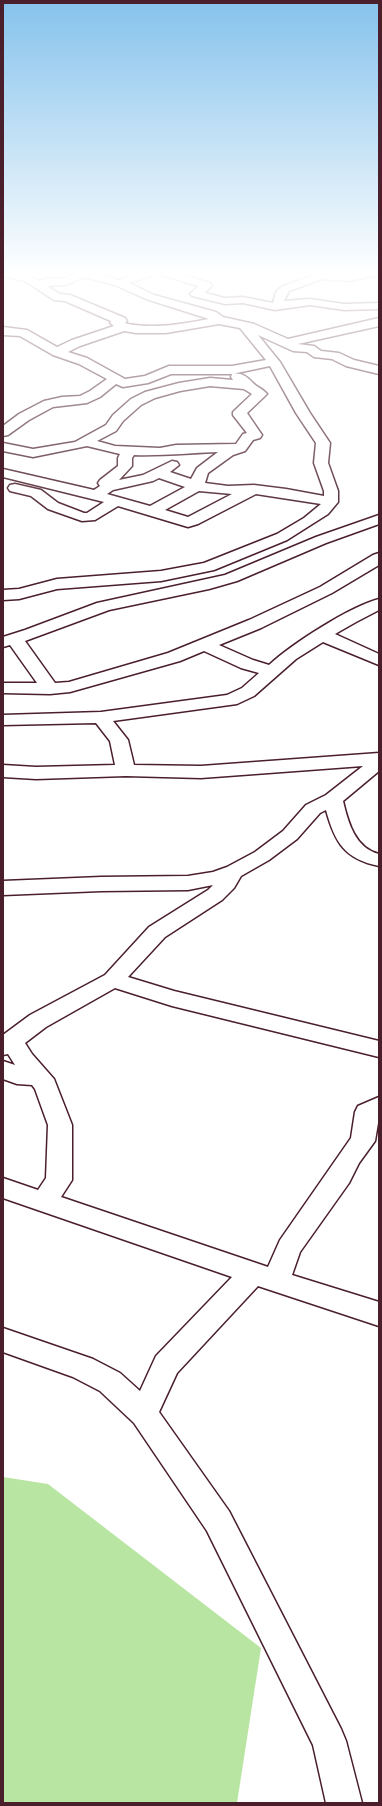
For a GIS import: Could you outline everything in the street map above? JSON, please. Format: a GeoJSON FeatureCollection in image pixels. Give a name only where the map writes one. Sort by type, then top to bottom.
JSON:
{"type":"FeatureCollection","features":[{"type":"Feature","properties":{"kind":"street"},"geometry":{"type":"LineString","coordinates":[[72,357],[83,361],[123,383],[148,378],[169,370],[224,370],[274,362]]}},
{"type":"Feature","properties":{"kind":"street"},"geometry":{"type":"LineString","coordinates":[[3,595],[19,594],[57,584],[161,576],[208,566],[282,536],[323,511],[331,502],[331,491],[321,463],[323,443],[303,413],[270,357]]}},
{"type":"Feature","properties":{"kind":"street"},"geometry":{"type":"LineString","coordinates":[[338,357],[350,363],[376,366]]}},
{"type":"Feature","properties":{"kind":"street"},"geometry":{"type":"LineString","coordinates":[[152,511],[178,498],[196,486],[202,471],[228,452],[240,448],[248,437],[256,435],[240,415],[241,409],[260,394],[247,385],[244,380],[224,370]]}},
{"type":"Feature","properties":{"kind":"street"},"geometry":{"type":"LineString","coordinates":[[3,432],[24,417],[49,404],[62,401],[82,400],[95,394],[115,379]]}},
{"type":"Feature","properties":{"kind":"street"},"geometry":{"type":"LineString","coordinates":[[3,447],[33,453],[79,445],[111,428],[118,418],[136,402],[150,395],[179,387],[210,382],[247,385]]}},
{"type":"Feature","properties":{"kind":"street"},"geometry":{"type":"LineString","coordinates":[[86,442],[114,450],[160,452],[184,449],[240,448]]}},
{"type":"Feature","properties":{"kind":"street"},"geometry":{"type":"LineString","coordinates":[[3,473],[103,491],[130,484],[160,473],[178,459],[184,449]]}},
{"type":"Feature","properties":{"kind":"street"},"geometry":{"type":"LineString","coordinates":[[103,491],[105,483],[116,476],[123,469],[125,466],[125,458],[131,450]]}},
{"type":"Feature","properties":{"kind":"street"},"geometry":{"type":"LineString","coordinates":[[160,473],[196,486],[228,490],[254,489],[286,493],[331,502]]}},
{"type":"Feature","properties":{"kind":"street"},"geometry":{"type":"LineString","coordinates":[[3,484],[36,493],[53,506],[82,516],[90,517],[117,501]]}},
{"type":"Feature","properties":{"kind":"street"},"geometry":{"type":"LineString","coordinates":[[103,491],[117,501],[190,522],[254,489]]}},
{"type":"Feature","properties":{"kind":"street"},"geometry":{"type":"LineString","coordinates":[[50,689],[24,654],[9,640],[102,606],[231,578],[321,540],[379,519]]}},
{"type":"Feature","properties":{"kind":"street"},"geometry":{"type":"LineString","coordinates":[[3,688],[50,689],[70,687],[174,657],[255,624],[326,590],[379,558]]}},
{"type":"Feature","properties":{"kind":"street"},"geometry":{"type":"LineString","coordinates":[[3,720],[92,717],[231,700],[248,692],[290,655],[350,618],[379,604]]}},
{"type":"Feature","properties":{"kind":"street"},"geometry":{"type":"LineString","coordinates":[[322,635],[379,660]]}},
{"type":"Feature","properties":{"kind":"street"},"geometry":{"type":"LineString","coordinates":[[205,645],[247,664],[271,671]]}},
{"type":"Feature","properties":{"kind":"street"},"geometry":{"type":"LineString","coordinates":[[70,687],[92,717],[119,740],[126,770]]}},
{"type":"Feature","properties":{"kind":"street"},"geometry":{"type":"LineString","coordinates":[[3,771],[36,773],[126,770],[201,772],[379,758]]}},
{"type":"Feature","properties":{"kind":"street"},"geometry":{"type":"LineString","coordinates":[[3,888],[101,884],[188,883],[217,878],[234,872],[262,856],[290,835],[313,809],[333,799],[379,762]]}},
{"type":"Feature","properties":{"kind":"street"},"geometry":{"type":"LineString","coordinates":[[333,799],[337,819],[349,845],[359,853],[379,860]]}},
{"type":"Feature","properties":{"kind":"street"},"geometry":{"type":"LineString","coordinates":[[43,1202],[59,1180],[61,1129],[46,1085],[7,1044],[38,1022],[113,980],[157,932],[215,895],[227,883],[234,872]]}},
{"type":"Feature","properties":{"kind":"street"},"geometry":{"type":"LineString","coordinates":[[188,883],[206,887],[215,895]]}},
{"type":"Feature","properties":{"kind":"street"},"geometry":{"type":"LineString","coordinates":[[113,980],[172,998],[375,1050]]}},
{"type":"Feature","properties":{"kind":"street"},"geometry":{"type":"LineString","coordinates":[[3,1070],[17,1075],[39,1078]]}},
{"type":"Feature","properties":{"kind":"street"},"geometry":{"type":"LineString","coordinates":[[144,1414],[166,1365],[264,1277],[290,1248],[340,1176],[350,1157],[364,1140],[367,1112],[379,1106]]}},
{"type":"Feature","properties":{"kind":"street"},"geometry":{"type":"LineString","coordinates":[[3,1188],[264,1277],[379,1314]]}},
{"type":"Feature","properties":{"kind":"street"},"geometry":{"type":"LineString","coordinates":[[3,1340],[83,1368],[103,1378],[110,1382],[144,1414],[218,1521],[329,1741],[344,1803]]}},
{"type":"Feature","properties":{"kind":"green space"},"geometry":{"type":"Polygon","coordinates":[[[3,1477],[48,1484],[261,1648],[237,1803],[3,1803],[3,1477]]]}}]}
